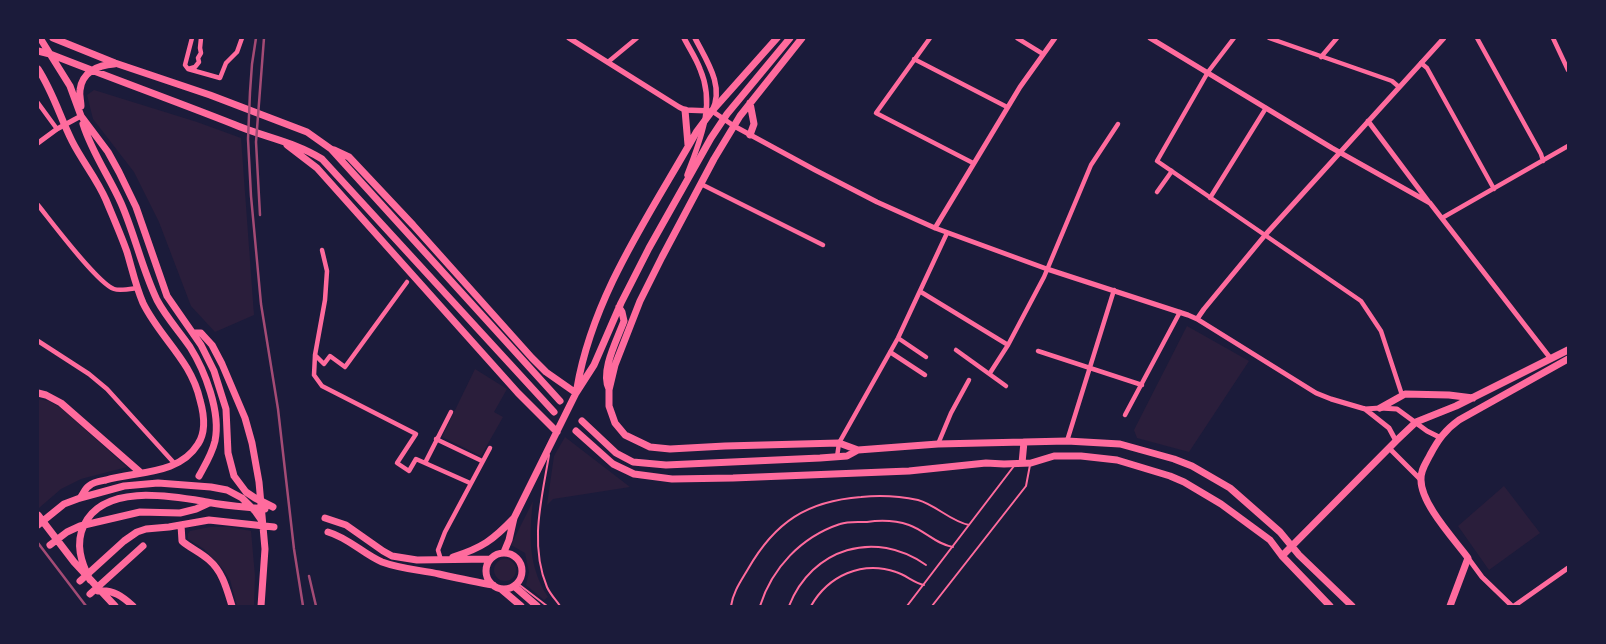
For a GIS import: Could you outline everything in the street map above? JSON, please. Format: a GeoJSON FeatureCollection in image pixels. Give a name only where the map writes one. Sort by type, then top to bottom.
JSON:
{"type":"FeatureCollection","features":[{"type":"Feature","properties":{"kind":"main road"},"geometry":{"type":"LineString","coordinates":[[40,38],[70,86],[89,142],[128,220],[146,273],[158,301],[189,346],[207,382],[216,417],[216,430],[211,453],[199,476]]}},
{"type":"Feature","properties":{"kind":"main road"},"geometry":{"type":"LineString","coordinates":[[53,38],[115,64],[210,94],[307,132],[331,149],[349,158],[413,224],[532,358],[546,372],[576,394]]}},
{"type":"Feature","properties":{"kind":"main road"},"geometry":{"type":"LineString","coordinates":[[569,38],[685,110],[712,111]]}},
{"type":"Feature","properties":{"kind":"main road"},"geometry":{"type":"LineString","coordinates":[[684,38],[704,79],[708,104],[702,134],[684,184]]}},
{"type":"Feature","properties":{"kind":"main road"},"geometry":{"type":"LineString","coordinates":[[695,38],[716,84],[717,98],[712,111]]}},
{"type":"Feature","properties":{"kind":"main road"},"geometry":{"type":"LineString","coordinates":[[576,394],[582,362],[609,289],[623,260],[697,131],[712,111],[777,38]]}},
{"type":"Feature","properties":{"kind":"main road"},"geometry":{"type":"LineString","coordinates":[[504,552],[514,518],[576,394],[594,365],[619,307],[648,248],[727,114],[790,38]]}},
{"type":"Feature","properties":{"kind":"main road"},"geometry":{"type":"LineString","coordinates":[[802,38],[734,126],[662,257],[640,301],[615,365],[609,390],[609,406],[615,423],[625,436],[650,447],[670,449],[839,443],[858,450]]}},
{"type":"Feature","properties":{"kind":"main road"},"geometry":{"type":"LineString","coordinates":[[38,51],[207,113],[234,125],[304,148],[322,159],[554,412]]}},
{"type":"Feature","properties":{"kind":"main road"},"geometry":{"type":"LineString","coordinates":[[90,580],[81,559],[80,538],[86,520],[108,503],[142,495],[161,495],[209,503],[273,508],[246,492],[234,476],[228,453],[227,420],[223,395],[214,371],[193,333],[167,296],[136,207],[119,172],[108,152],[81,116],[80,90],[84,78],[91,71],[106,65],[115,64]]}},
{"type":"Feature","properties":{"kind":"main road"},"geometry":{"type":"LineString","coordinates":[[38,70],[51,90],[72,140],[106,200],[127,252],[144,305],[182,358],[190,373],[200,400],[203,426],[200,442],[190,455],[176,465],[89,485],[80,498]]}},
{"type":"Feature","properties":{"kind":"main road"},"geometry":{"type":"LineString","coordinates":[[750,103],[754,124],[750,135]]}},
{"type":"Feature","properties":{"kind":"main road"},"geometry":{"type":"LineString","coordinates":[[685,110],[688,146]]}},
{"type":"Feature","properties":{"kind":"main road"},"geometry":{"type":"LineString","coordinates":[[281,140],[317,168],[518,393],[557,432]]}},
{"type":"Feature","properties":{"kind":"main road"},"geometry":{"type":"LineString","coordinates":[[331,149],[560,401]]}},
{"type":"Feature","properties":{"kind":"main road"},"geometry":{"type":"LineString","coordinates":[[609,390],[606,382],[606,372],[624,321],[619,307]]}},
{"type":"Feature","properties":{"kind":"main road"},"geometry":{"type":"LineString","coordinates":[[193,333],[201,333],[209,342],[222,364],[245,418],[256,463],[265,549],[261,606]]}},
{"type":"Feature","properties":{"kind":"main road"},"geometry":{"type":"LineString","coordinates":[[1282,556],[1416,422],[1473,398],[1568,350]]}},
{"type":"Feature","properties":{"kind":"main road"},"geometry":{"type":"LineString","coordinates":[[1450,606],[1468,558],[1423,495],[1420,479],[1422,470],[1439,437],[1448,428],[1568,358]]}},
{"type":"Feature","properties":{"kind":"main road"},"geometry":{"type":"LineString","coordinates":[[38,393],[61,403],[142,473]]}},
{"type":"Feature","properties":{"kind":"main road"},"geometry":{"type":"LineString","coordinates":[[1380,408],[1402,395],[1473,398]]}},
{"type":"Feature","properties":{"kind":"main road"},"geometry":{"type":"LineString","coordinates":[[582,422],[616,453],[633,462],[677,466],[837,457],[847,456],[858,450],[938,444],[1067,441],[1120,444],[1192,466],[1230,488],[1280,532],[1299,555],[1352,606]]}},
{"type":"Feature","properties":{"kind":"main road"},"geometry":{"type":"LineString","coordinates":[[576,431],[612,464],[634,474],[672,479],[909,471],[986,462],[1031,463],[1054,456],[1081,456],[1117,460],[1184,482],[1246,521],[1270,540],[1282,556],[1330,606]]}},
{"type":"Feature","properties":{"kind":"main road"},"geometry":{"type":"LineString","coordinates":[[1019,463],[1024,442]]}},
{"type":"Feature","properties":{"kind":"main road"},"geometry":{"type":"LineString","coordinates":[[38,525],[64,504],[80,498],[136,484],[158,483],[227,490],[242,498],[262,521]]}},
{"type":"Feature","properties":{"kind":"main road"},"geometry":{"type":"LineString","coordinates":[[50,545],[66,532],[80,526],[140,512],[180,513],[209,503]]}},
{"type":"Feature","properties":{"kind":"main road"},"geometry":{"type":"LineString","coordinates":[[38,515],[74,562],[115,606]]}},
{"type":"Feature","properties":{"kind":"main road"},"geometry":{"type":"LineString","coordinates":[[325,518],[346,525],[392,556],[417,560],[490,559]]}},
{"type":"Feature","properties":{"kind":"main road"},"geometry":{"type":"LineString","coordinates":[[443,560],[482,547],[498,535],[514,518]]}},
{"type":"Feature","properties":{"kind":"main road"},"geometry":{"type":"LineString","coordinates":[[80,581],[124,541],[137,532],[146,529],[209,520],[274,527]]}},
{"type":"Feature","properties":{"kind":"main road"},"geometry":{"type":"LineString","coordinates":[[181,525],[182,541],[210,561],[218,571],[229,594],[232,606]]}},
{"type":"Feature","properties":{"kind":"main road"},"geometry":{"type":"LineString","coordinates":[[328,532],[345,539],[380,561],[410,570],[493,585],[501,589],[521,606]]}},
{"type":"Feature","properties":{"kind":"main road"},"geometry":{"type":"LineString","coordinates":[[132,606],[116,593],[103,590],[91,593],[143,546]]}},
{"type":"Feature","properties":{"kind":"main road"},"geometry":{"type":"LineString","coordinates":[[493,585],[486,576],[487,564],[490,559],[498,553],[504,552],[515,556],[519,561],[522,573],[515,584],[501,589]]}},
{"type":"Feature","properties":{"kind":"main road"},"geometry":{"type":"LineString","coordinates":[[515,584],[536,606]]}},
{"type":"Feature","properties":{"kind":"street"},"geometry":{"type":"LineString","coordinates":[[192,38],[185,65],[188,69],[220,78],[226,63],[237,52],[242,38]]}},
{"type":"Feature","properties":{"kind":"street"},"geometry":{"type":"LineString","coordinates":[[188,69],[195,67],[199,62],[201,38]]}},
{"type":"Feature","properties":{"kind":"street"},"geometry":{"type":"LineString","coordinates":[[608,62],[637,38]]}},
{"type":"Feature","properties":{"kind":"street"},"geometry":{"type":"LineString","coordinates":[[930,38],[876,113],[973,163]]}},
{"type":"Feature","properties":{"kind":"street"},"geometry":{"type":"LineString","coordinates":[[1017,38],[1043,54]]}},
{"type":"Feature","properties":{"kind":"street"},"geometry":{"type":"LineString","coordinates":[[935,228],[1007,107],[1056,38]]}},
{"type":"Feature","properties":{"kind":"street"},"geometry":{"type":"LineString","coordinates":[[1150,38],[1339,152],[1430,203]]}},
{"type":"Feature","properties":{"kind":"street"},"geometry":{"type":"LineString","coordinates":[[1234,38],[1208,72],[1157,161],[1361,301],[1381,331],[1402,395]]}},
{"type":"Feature","properties":{"kind":"street"},"geometry":{"type":"LineString","coordinates":[[1269,38],[1392,81],[1399,87]]}},
{"type":"Feature","properties":{"kind":"street"},"geometry":{"type":"LineString","coordinates":[[1321,57],[1337,38]]}},
{"type":"Feature","properties":{"kind":"street"},"geometry":{"type":"LineString","coordinates":[[1197,319],[1266,234],[1444,38]]}},
{"type":"Feature","properties":{"kind":"street"},"geometry":{"type":"LineString","coordinates":[[1477,38],[1541,154],[1543,161]]}},
{"type":"Feature","properties":{"kind":"street"},"geometry":{"type":"LineString","coordinates":[[1553,38],[1568,70]]}},
{"type":"Feature","properties":{"kind":"street"},"geometry":{"type":"LineString","coordinates":[[914,60],[1007,107]]}},
{"type":"Feature","properties":{"kind":"street"},"geometry":{"type":"LineString","coordinates":[[1421,63],[1427,68],[1494,189]]}},
{"type":"Feature","properties":{"kind":"street"},"geometry":{"type":"LineString","coordinates":[[38,103],[57,129]]}},
{"type":"Feature","properties":{"kind":"street"},"geometry":{"type":"LineString","coordinates":[[1210,198],[1266,108]]}},
{"type":"Feature","properties":{"kind":"street"},"geometry":{"type":"LineString","coordinates":[[712,111],[750,135],[877,202],[935,228],[1047,269],[1197,319],[1306,388],[1331,399],[1364,409],[1389,428],[1396,441]]}},
{"type":"Feature","properties":{"kind":"street"},"geometry":{"type":"LineString","coordinates":[[38,144],[57,129],[81,116]]}},
{"type":"Feature","properties":{"kind":"street"},"geometry":{"type":"LineString","coordinates":[[1368,121],[1551,358]]}},
{"type":"Feature","properties":{"kind":"street"},"geometry":{"type":"LineString","coordinates":[[990,373],[1008,345],[1047,269],[1091,166],[1118,124]]}},
{"type":"Feature","properties":{"kind":"street"},"geometry":{"type":"LineString","coordinates":[[1442,218],[1568,146]]}},
{"type":"Feature","properties":{"kind":"street"},"geometry":{"type":"LineString","coordinates":[[1157,192],[1172,171]]}},
{"type":"Feature","properties":{"kind":"street"},"geometry":{"type":"LineString","coordinates":[[701,184],[823,245]]}},
{"type":"Feature","properties":{"kind":"street"},"geometry":{"type":"LineString","coordinates":[[38,205],[93,272],[105,283],[117,290],[137,288]]}},
{"type":"Feature","properties":{"kind":"street"},"geometry":{"type":"LineString","coordinates":[[837,457],[839,443],[898,338],[947,233]]}},
{"type":"Feature","properties":{"kind":"street"},"geometry":{"type":"LineString","coordinates":[[322,250],[327,271],[325,300],[315,355],[314,375],[322,386],[416,434],[397,464],[409,471],[416,459],[470,483]]}},
{"type":"Feature","properties":{"kind":"street"},"geometry":{"type":"LineString","coordinates":[[315,355],[324,364],[330,356],[345,367],[407,282]]}},
{"type":"Feature","properties":{"kind":"street"},"geometry":{"type":"LineString","coordinates":[[1067,441],[1114,290]]}},
{"type":"Feature","properties":{"kind":"street"},"geometry":{"type":"LineString","coordinates":[[920,292],[1008,345]]}},
{"type":"Feature","properties":{"kind":"street"},"geometry":{"type":"LineString","coordinates":[[1125,415],[1180,312]]}},
{"type":"Feature","properties":{"kind":"street"},"geometry":{"type":"LineString","coordinates":[[898,338],[926,357]]}},
{"type":"Feature","properties":{"kind":"street"},"geometry":{"type":"LineString","coordinates":[[38,341],[89,374],[107,389],[176,465]]}},
{"type":"Feature","properties":{"kind":"street"},"geometry":{"type":"LineString","coordinates":[[956,350],[1006,386]]}},
{"type":"Feature","properties":{"kind":"street"},"geometry":{"type":"LineString","coordinates":[[1038,351],[1142,385]]}},
{"type":"Feature","properties":{"kind":"street"},"geometry":{"type":"LineString","coordinates":[[890,352],[925,375]]}},
{"type":"Feature","properties":{"kind":"street"},"geometry":{"type":"LineString","coordinates":[[938,444],[951,412],[970,380]]}},
{"type":"Feature","properties":{"kind":"street"},"geometry":{"type":"LineString","coordinates":[[1364,409],[1397,409],[1427,431],[1439,437]]}},
{"type":"Feature","properties":{"kind":"street"},"geometry":{"type":"LineString","coordinates":[[425,463],[451,412]]}},
{"type":"Feature","properties":{"kind":"street"},"geometry":{"type":"LineString","coordinates":[[436,439],[482,461]]}},
{"type":"Feature","properties":{"kind":"street"},"geometry":{"type":"LineString","coordinates":[[443,560],[438,550],[445,532],[490,448]]}},
{"type":"Feature","properties":{"kind":"street"},"geometry":{"type":"LineString","coordinates":[[1388,448],[1420,479]]}},
{"type":"Feature","properties":{"kind":"street"},"geometry":{"type":"LineString","coordinates":[[1468,558],[1482,577],[1513,606],[1568,568]]}},
{"type":"Feature","properties":{"kind":"lane"},"geometry":{"type":"LineString","coordinates":[[550,445],[537,530],[547,588],[560,606]]}},
{"type":"Feature","properties":{"kind":"lane"},"geometry":{"type":"LineString","coordinates":[[907,606],[1019,463]]}},
{"type":"Feature","properties":{"kind":"lane"},"geometry":{"type":"LineString","coordinates":[[932,606],[1026,486],[1031,463]]}},
{"type":"Feature","properties":{"kind":"lane"},"geometry":{"type":"LineString","coordinates":[[731,606],[732,596],[754,558],[775,532],[801,512],[821,503],[842,498],[884,495],[920,501],[960,524],[969,525]]}},
{"type":"Feature","properties":{"kind":"lane"},"geometry":{"type":"LineString","coordinates":[[760,606],[764,593],[788,557],[804,542],[841,524],[890,521],[909,525],[946,546],[953,547]]}},
{"type":"Feature","properties":{"kind":"lane"},"geometry":{"type":"LineString","coordinates":[[789,606],[797,589],[809,573],[824,560],[852,549],[871,546],[891,548],[910,554],[926,565]]}},
{"type":"Feature","properties":{"kind":"lane"},"geometry":{"type":"LineString","coordinates":[[811,606],[826,586],[840,576],[856,570],[873,568],[890,570],[924,585]]}},
{"type":"Feature","properties":{"kind":"lane"},"geometry":{"type":"LineString","coordinates":[[515,584],[547,606]]}},
{"type":"Feature","properties":{"kind":"shaded area"},"geometry":{"type":"Polygon","coordinates":[[[94,90],[197,122],[241,138],[254,315],[215,332],[191,306],[159,222],[134,172],[93,119],[87,95],[94,90]]]}},
{"type":"Feature","properties":{"kind":"shaded area"},"geometry":{"type":"Polygon","coordinates":[[[1187,326],[1249,361],[1189,452],[1137,438],[1134,430],[1187,326]]]}},
{"type":"Feature","properties":{"kind":"shaded area"},"geometry":{"type":"Polygon","coordinates":[[[475,369],[507,389],[494,412],[503,417],[481,456],[442,437],[475,369]]]}},
{"type":"Feature","properties":{"kind":"shaded area"},"geometry":{"type":"Polygon","coordinates":[[[38,399],[49,401],[61,408],[127,467],[81,479],[61,489],[39,508],[38,399]]]}},
{"type":"Feature","properties":{"kind":"shaded area"},"geometry":{"type":"Polygon","coordinates":[[[565,437],[630,487],[553,499],[547,505],[554,456],[565,437]]]}},
{"type":"Feature","properties":{"kind":"shaded area"},"geometry":{"type":"Polygon","coordinates":[[[1504,486],[1540,533],[1489,570],[1458,526],[1504,486]]]}},
{"type":"Feature","properties":{"kind":"shaded area"},"geometry":{"type":"Polygon","coordinates":[[[533,501],[531,539],[533,562],[541,585],[548,597],[544,600],[526,585],[529,572],[525,553],[511,545],[533,501]]]}},
{"type":"Feature","properties":{"kind":"shaded area"},"geometry":{"type":"Polygon","coordinates":[[[210,527],[230,527],[251,531],[255,576],[254,606],[237,606],[230,580],[223,569],[204,549],[188,539],[190,531],[210,527]]]}},
{"type":"Feature","properties":{"kind":"shaded area"},"geometry":{"type":"Polygon","coordinates":[[[505,559],[513,562],[516,570],[513,578],[505,581],[497,578],[494,570],[497,562],[505,559]]]}},
{"type":"Feature","properties":{"kind":"railway"},"geometry":{"type":"LineString","coordinates":[[256,38],[252,64],[248,139],[251,196],[261,304],[278,409],[294,549],[303,606]]}},
{"type":"Feature","properties":{"kind":"railway"},"geometry":{"type":"LineString","coordinates":[[260,215],[256,142],[264,38]]}},
{"type":"Feature","properties":{"kind":"railway"},"geometry":{"type":"LineString","coordinates":[[38,543],[86,606]]}},
{"type":"Feature","properties":{"kind":"railway"},"geometry":{"type":"LineString","coordinates":[[309,576],[316,606]]}}]}
